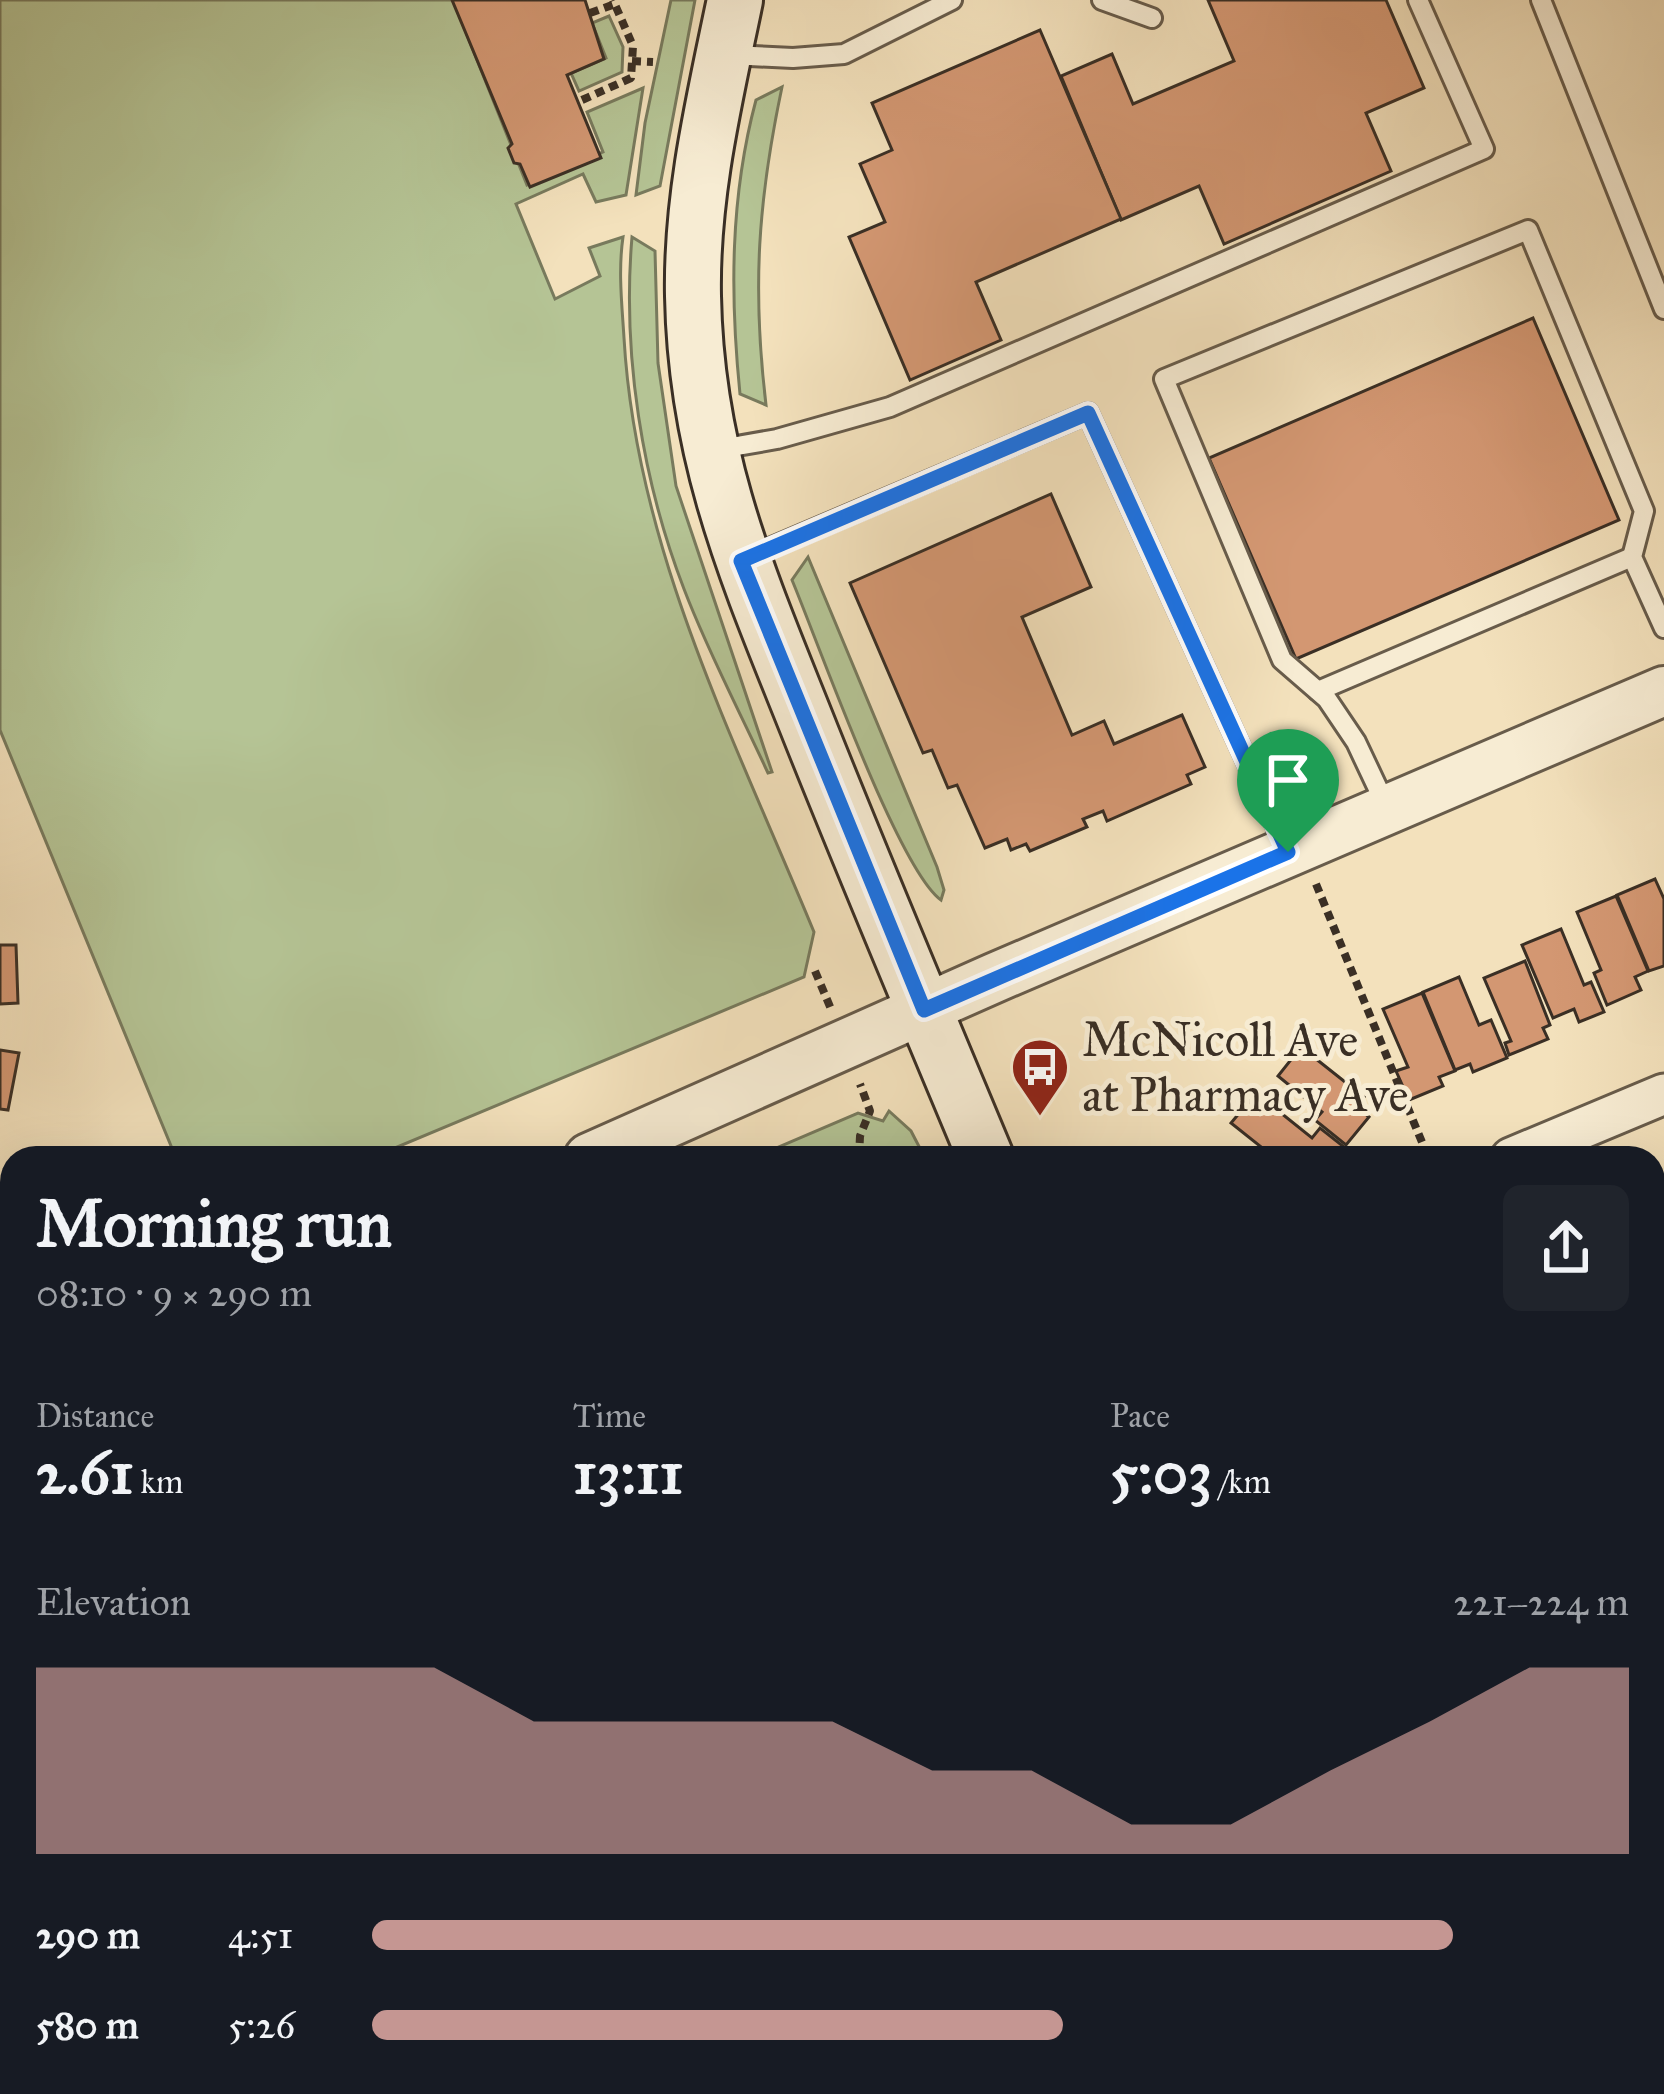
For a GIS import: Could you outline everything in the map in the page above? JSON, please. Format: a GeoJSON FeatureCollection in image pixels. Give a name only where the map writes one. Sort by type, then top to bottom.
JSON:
{"type":"FeatureCollection","features":[{"type":"Feature","properties":{"kind":"main road"},"geometry":{"type":"LineString","coordinates":[[735,0],[703,156],[694,258],[698,373],[709,451],[741,561],[981,1146]]}},
{"type":"Feature","properties":{"kind":"street"},"geometry":{"type":"LineString","coordinates":[[616,1146],[1664,692]]}},
{"type":"Feature","properties":{"kind":"street"},"geometry":{"type":"LineString","coordinates":[[1540,1146],[1664,1094]]}},
{"type":"Feature","properties":{"kind":"lane"},"geometry":{"type":"LineString","coordinates":[[724,55],[844,54],[952,0]]}},
{"type":"Feature","properties":{"kind":"lane"},"geometry":{"type":"LineString","coordinates":[[1102,0],[1152,18]]}},
{"type":"Feature","properties":{"kind":"lane"},"geometry":{"type":"LineString","coordinates":[[709,451],[777,439],[890,407],[1484,149],[1418,0]]}},
{"type":"Feature","properties":{"kind":"lane"},"geometry":{"type":"LineString","coordinates":[[1541,0],[1664,309]]}},
{"type":"Feature","properties":{"kind":"lane"},"geometry":{"type":"LineString","coordinates":[[1388,811],[1356,742],[1318,691],[1282,660],[1164,379],[1528,230],[1645,511],[1632,557],[1664,628]]}},
{"type":"Feature","properties":{"kind":"lane"},"geometry":{"type":"LineString","coordinates":[[741,561],[1088,413],[1288,852]]}},
{"type":"Feature","properties":{"kind":"lane"},"geometry":{"type":"LineString","coordinates":[[1318,691],[1632,557]]}},
{"type":"Feature","properties":{"kind":"path"},"geometry":{"type":"LineString","coordinates":[[582,100],[631,78],[632,46],[614,2],[590,13]]}},
{"type":"Feature","properties":{"kind":"path"},"geometry":{"type":"LineString","coordinates":[[632,62],[653,62]]}},
{"type":"Feature","properties":{"kind":"path"},"geometry":{"type":"LineString","coordinates":[[1327,908],[1424,1146]]}},
{"type":"Feature","properties":{"kind":"path"},"geometry":{"type":"LineString","coordinates":[[860,1146],[870,1111]]}},
{"type":"Feature","properties":{"kind":"green space"},"geometry":{"type":"Polygon","coordinates":[[[0,0],[453,0],[527,185],[603,152],[587,112],[643,88],[626,195],[596,202],[583,174],[516,204],[555,299],[600,276],[589,248],[623,237],[624,338],[632,416],[648,493],[694,642],[814,932],[804,977],[400,1146],[171,1146],[0,730],[0,0]]]}},
{"type":"Feature","properties":{"kind":"green space"},"geometry":{"type":"Polygon","coordinates":[[[671,0],[695,0],[660,186],[636,195],[645,123],[671,0]]]}},
{"type":"Feature","properties":{"kind":"green space"},"geometry":{"type":"Polygon","coordinates":[[[609,16],[623,47],[622,72],[579,91],[571,73],[606,58],[592,23],[609,16]]]}},
{"type":"Feature","properties":{"kind":"green space"},"geometry":{"type":"Polygon","coordinates":[[[782,87],[767,168],[760,245],[759,322],[766,405],[740,394],[734,246],[741,173],[756,100],[782,87]]]}},
{"type":"Feature","properties":{"kind":"green space"},"geometry":{"type":"Polygon","coordinates":[[[632,237],[655,251],[658,363],[676,486],[772,772],[768,773],[703,636],[657,504],[633,371],[632,237]]]}},
{"type":"Feature","properties":{"kind":"green space"},"geometry":{"type":"Polygon","coordinates":[[[808,557],[937,867],[944,890],[941,900],[923,880],[882,801],[792,580],[808,557]]]}},
{"type":"Feature","properties":{"kind":"green space"},"geometry":{"type":"Polygon","coordinates":[[[889,1111],[911,1131],[919,1146],[781,1146],[858,1113],[883,1121],[889,1111]]]}},
{"type":"Feature","properties":{"kind":"building"},"geometry":{"type":"Polygon","coordinates":[[[452,0],[585,0],[604,59],[567,75],[601,158],[530,187],[520,164],[514,163],[508,148],[512,144],[452,0]]]}},
{"type":"Feature","properties":{"kind":"building"},"geometry":{"type":"Polygon","coordinates":[[[1208,0],[1386,0],[1424,88],[1366,113],[1391,171],[1224,244],[1199,186],[1121,220],[1061,76],[1112,54],[1133,104],[1234,61],[1208,0]]]}},
{"type":"Feature","properties":{"kind":"building"},"geometry":{"type":"Polygon","coordinates":[[[1040,30],[1121,219],[976,282],[1001,340],[910,380],[849,237],[885,222],[860,164],[892,150],[872,103],[1040,30]]]}},
{"type":"Feature","properties":{"kind":"building"},"geometry":{"type":"Polygon","coordinates":[[[1533,318],[1619,520],[1296,659],[1209,458],[1533,318]]]}},
{"type":"Feature","properties":{"kind":"building"},"geometry":{"type":"Polygon","coordinates":[[[1051,494],[1091,587],[1022,617],[1072,735],[1104,721],[1114,744],[1182,715],[1205,767],[1187,775],[1191,784],[1107,821],[1103,811],[1083,819],[1087,827],[1030,851],[1026,844],[1011,850],[1007,839],[985,848],[957,785],[948,788],[932,750],[923,753],[850,583],[1051,494]]]}},
{"type":"Feature","properties":{"kind":"building"},"geometry":{"type":"Polygon","coordinates":[[[1655,879],[1664,899],[1664,966],[1649,971],[1617,895],[1655,879]]]}},
{"type":"Feature","properties":{"kind":"building"},"geometry":{"type":"Polygon","coordinates":[[[1616,896],[1648,971],[1635,977],[1641,990],[1607,1005],[1594,973],[1601,970],[1577,912],[1616,896]]]}},
{"type":"Feature","properties":{"kind":"building"},"geometry":{"type":"Polygon","coordinates":[[[1561,929],[1584,985],[1591,982],[1604,1012],[1579,1022],[1574,1009],[1553,1018],[1522,945],[1561,929]]]}},
{"type":"Feature","properties":{"kind":"building"},"geometry":{"type":"Polygon","coordinates":[[[0,945],[16,945],[18,1003],[0,1004],[0,945]]]}},
{"type":"Feature","properties":{"kind":"building"},"geometry":{"type":"Polygon","coordinates":[[[1525,961],[1550,1025],[1543,1028],[1548,1039],[1509,1055],[1505,1043],[1511,1041],[1484,978],[1525,961]]]}},
{"type":"Feature","properties":{"kind":"building"},"geometry":{"type":"Polygon","coordinates":[[[1459,977],[1479,1025],[1491,1020],[1507,1058],[1473,1072],[1470,1064],[1455,1070],[1423,992],[1459,977]]]}},
{"type":"Feature","properties":{"kind":"building"},"geometry":{"type":"Polygon","coordinates":[[[1422,993],[1455,1071],[1439,1077],[1443,1086],[1409,1100],[1396,1071],[1408,1067],[1383,1009],[1422,993]]]}},
{"type":"Feature","properties":{"kind":"building"},"geometry":{"type":"Polygon","coordinates":[[[1301,1047],[1364,1097],[1356,1106],[1369,1117],[1346,1145],[1315,1120],[1322,1112],[1278,1076],[1301,1047]]]}},
{"type":"Feature","properties":{"kind":"building"},"geometry":{"type":"Polygon","coordinates":[[[0,1050],[19,1053],[8,1110],[0,1109],[0,1050]]]}},
{"type":"Feature","properties":{"kind":"building"},"geometry":{"type":"Polygon","coordinates":[[[1256,1093],[1312,1138],[1320,1128],[1343,1146],[1260,1146],[1231,1123],[1256,1093]]]}},
{"type":"Feature","properties":{"kind":"place","name":"McNicoll Ave at Pharmacy Ave"},"geometry":{"type":"Point","coordinates":[1040,1118]}},
{"type":"Feature","properties":{"kind":"route"},"geometry":{"type":"LineString","coordinates":[[1088,413],[1288,852],[924,1010],[741,561],[1088,413]]}}]}
